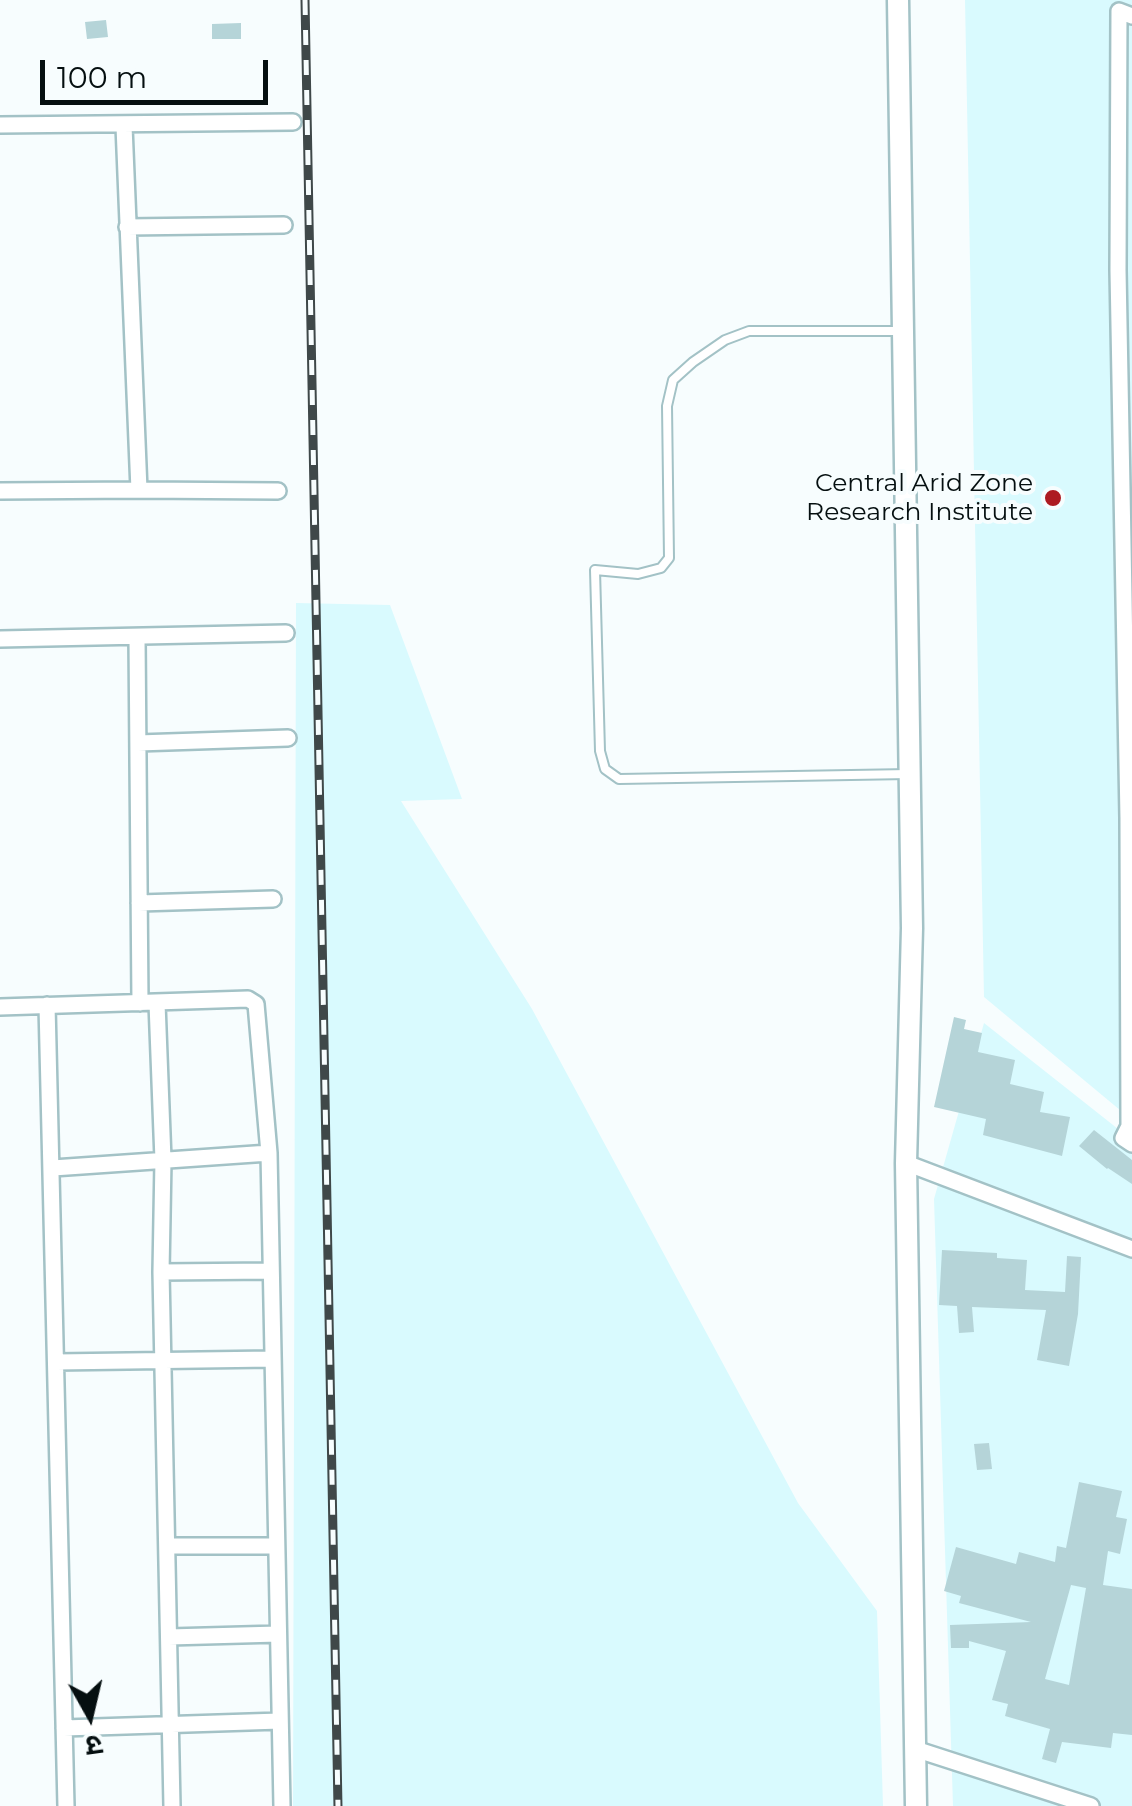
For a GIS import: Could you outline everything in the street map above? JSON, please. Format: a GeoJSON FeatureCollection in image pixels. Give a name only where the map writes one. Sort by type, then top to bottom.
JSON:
{"type":"FeatureCollection","features":[{"type":"Feature","properties":{"kind":"street"},"geometry":{"type":"LineString","coordinates":[[898,0],[912,928],[906,1163],[916,1806]]}},
{"type":"Feature","properties":{"kind":"street"},"geometry":{"type":"LineString","coordinates":[[1132,16],[1119,11],[1118,270],[1130,1122],[1123,1138],[1132,1144]]}},
{"type":"Feature","properties":{"kind":"street"},"geometry":{"type":"LineString","coordinates":[[0,126],[293,122]]}},
{"type":"Feature","properties":{"kind":"street"},"geometry":{"type":"LineString","coordinates":[[124,126],[139,490]]}},
{"type":"Feature","properties":{"kind":"street"},"geometry":{"type":"LineString","coordinates":[[127,227],[284,224]]}},
{"type":"Feature","properties":{"kind":"street"},"geometry":{"type":"LineString","coordinates":[[0,491],[278,491]]}},
{"type":"Feature","properties":{"kind":"street"},"geometry":{"type":"LineString","coordinates":[[0,639],[286,633]]}},
{"type":"Feature","properties":{"kind":"street"},"geometry":{"type":"LineString","coordinates":[[138,638],[139,903],[163,1160],[161,1272],[172,1806]]}},
{"type":"Feature","properties":{"kind":"street"},"geometry":{"type":"LineString","coordinates":[[138,743],[288,738]]}},
{"type":"Feature","properties":{"kind":"street"},"geometry":{"type":"LineString","coordinates":[[139,903],[273,899]]}},
{"type":"Feature","properties":{"kind":"street"},"geometry":{"type":"LineString","coordinates":[[0,1006],[248,998],[256,1004],[269,1153],[282,1806]]}},
{"type":"Feature","properties":{"kind":"street"},"geometry":{"type":"LineString","coordinates":[[47,1005],[66,1806]]}},
{"type":"Feature","properties":{"kind":"street"},"geometry":{"type":"LineString","coordinates":[[53,1168],[269,1153]]}},
{"type":"Feature","properties":{"kind":"street"},"geometry":{"type":"LineString","coordinates":[[906,1163],[1132,1249]]}},
{"type":"Feature","properties":{"kind":"street"},"geometry":{"type":"LineString","coordinates":[[161,1272],[271,1270]]}},
{"type":"Feature","properties":{"kind":"street"},"geometry":{"type":"LineString","coordinates":[[56,1362],[272,1359]]}},
{"type":"Feature","properties":{"kind":"street"},"geometry":{"type":"LineString","coordinates":[[167,1546],[276,1546]]}},
{"type":"Feature","properties":{"kind":"street"},"geometry":{"type":"LineString","coordinates":[[168,1638],[278,1634]]}},
{"type":"Feature","properties":{"kind":"street"},"geometry":{"type":"LineString","coordinates":[[64,1728],[280,1721]]}},
{"type":"Feature","properties":{"kind":"street"},"geometry":{"type":"LineString","coordinates":[[915,1749],[1091,1806]]}},
{"type":"Feature","properties":{"kind":"lane"},"geometry":{"type":"LineString","coordinates":[[902,332],[750,332],[725,340],[693,362],[673,380],[667,406],[669,558],[660,568],[638,574],[596,570],[596,588],[600,752],[604,768],[619,780],[909,774]]}},
{"type":"Feature","properties":{"kind":"shaded area","name":"Central Arid Zone Research Institute"},"geometry":{"type":"Polygon","coordinates":[[[965,0],[1132,0],[1132,1120],[984,997],[965,0]]]}},
{"type":"Feature","properties":{"kind":"shaded area"},"geometry":{"type":"Polygon","coordinates":[[[296,603],[390,605],[462,799],[401,801],[532,1009],[798,1503],[877,1611],[883,1806],[293,1806],[296,603]]]}},
{"type":"Feature","properties":{"kind":"shaded area"},"geometry":{"type":"Polygon","coordinates":[[[984,1023],[1132,1140],[1132,1806],[953,1806],[934,1199],[984,1023]]]}},
{"type":"Feature","properties":{"kind":"building"},"geometry":{"type":"Polygon","coordinates":[[[106,20],[108,37],[87,39],[85,22],[106,20]]]}},
{"type":"Feature","properties":{"kind":"building"},"geometry":{"type":"Polygon","coordinates":[[[241,23],[241,39],[212,39],[212,24],[241,23]]]}},
{"type":"Feature","properties":{"kind":"building"},"geometry":{"type":"Polygon","coordinates":[[[954,1017],[966,1020],[964,1029],[982,1033],[978,1052],[1015,1060],[1010,1084],[1044,1092],[1040,1112],[1070,1117],[1062,1156],[983,1135],[986,1119],[934,1107],[954,1017]]]}},
{"type":"Feature","properties":{"kind":"building"},"geometry":{"type":"Polygon","coordinates":[[[1094,1130],[1132,1160],[1132,1184],[1079,1146],[1094,1130]]]}},
{"type":"Feature","properties":{"kind":"building"},"geometry":{"type":"Polygon","coordinates":[[[942,1250],[997,1253],[997,1258],[1027,1260],[1025,1290],[1065,1292],[1067,1256],[1081,1257],[1078,1314],[1069,1366],[1037,1360],[1046,1310],[972,1307],[974,1332],[959,1333],[957,1306],[939,1305],[942,1250]]]}},
{"type":"Feature","properties":{"kind":"building"},"geometry":{"type":"Polygon","coordinates":[[[989,1443],[992,1469],[977,1470],[974,1444],[989,1443]]]}},
{"type":"Feature","properties":{"kind":"building"},"geometry":{"type":"Polygon","coordinates":[[[1079,1482],[1122,1491],[1116,1517],[1127,1519],[1120,1554],[1108,1551],[1103,1585],[1132,1589],[1132,1735],[1113,1733],[1111,1748],[1062,1742],[1056,1763],[1042,1759],[1050,1729],[1005,1716],[1008,1704],[992,1700],[1006,1651],[969,1641],[969,1648],[951,1648],[950,1625],[1031,1622],[959,1603],[961,1596],[944,1591],[956,1547],[1016,1564],[1019,1552],[1055,1562],[1057,1546],[1066,1548],[1079,1482]],[[1071,1585],[1045,1679],[1069,1685],[1086,1588],[1071,1585]]]}},
{"type":"Feature","properties":{"kind":"railway"},"geometry":{"type":"LineString","coordinates":[[305,0],[338,1806]]}},
{"type":"Feature","properties":{"kind":"place","name":"Central Arid Zone Research Institute"},"geometry":{"type":"Point","coordinates":[1053,498]}}]}
